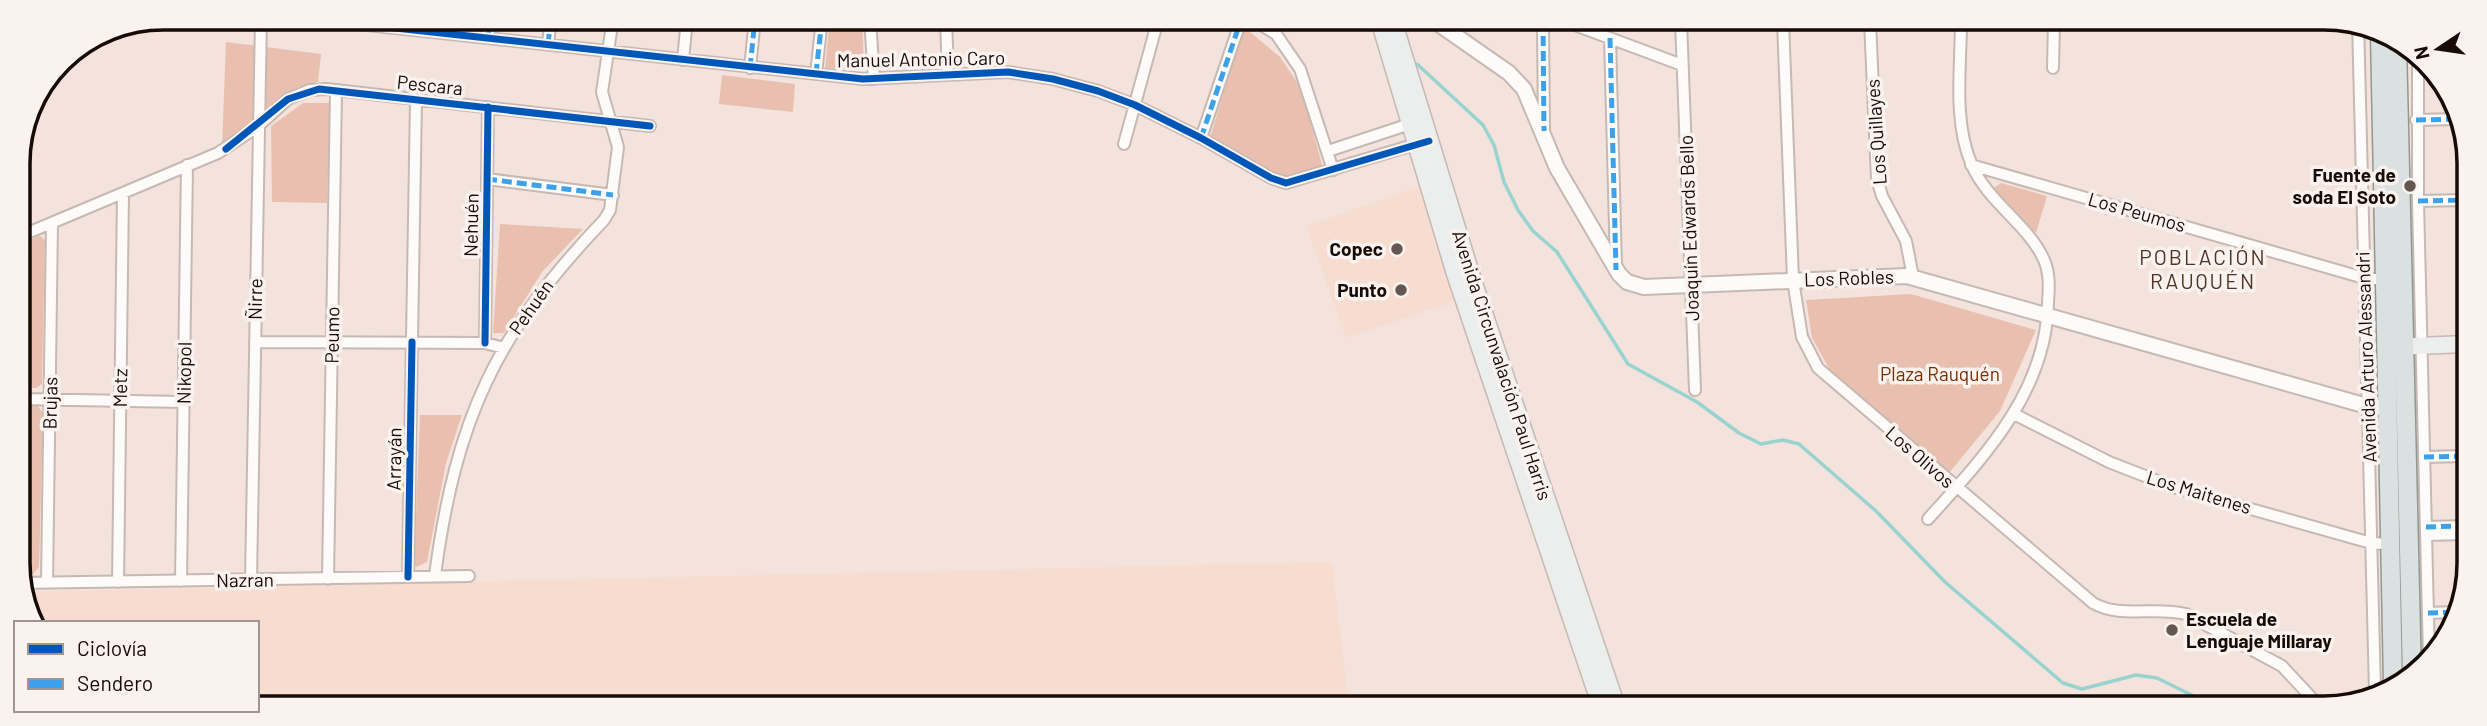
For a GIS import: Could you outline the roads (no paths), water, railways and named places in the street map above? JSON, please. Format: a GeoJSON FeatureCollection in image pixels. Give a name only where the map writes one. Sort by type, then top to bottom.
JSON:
{"type":"FeatureCollection","features":[{"type":"Feature","properties":{"kind":"main road","name":"Avenida Circunvalación Paul Harris"},"geometry":{"type":"LineString","coordinates":[[1383,30],[1416,123],[1523,484],[1597,696]]}},
{"type":"Feature","properties":{"kind":"main road","name":"Avenida Circunvalación Paul Harris"},"geometry":{"type":"LineString","coordinates":[[1395,30],[1416,123]]}},
{"type":"Feature","properties":{"kind":"main road","name":"Avenida Arturo Alessandri"},"geometry":{"type":"LineString","coordinates":[[2380,43],[2385,280],[2404,346],[2388,408],[2393,677]]}},
{"type":"Feature","properties":{"kind":"main road","name":"Avenida Arturo Alessandri"},"geometry":{"type":"LineString","coordinates":[[2397,52],[2412,663]]}},
{"type":"Feature","properties":{"kind":"main road","name":"Avenida Circunvalación Paul Harris"},"geometry":{"type":"LineString","coordinates":[[1422,143],[1613,696]]}},
{"type":"Feature","properties":{"kind":"main road"},"geometry":{"type":"LineString","coordinates":[[2404,346],[2457,344]]}},
{"type":"Feature","properties":{"kind":"street","name":"Ñirre"},"geometry":{"type":"LineString","coordinates":[[251,580],[261,30]]}},
{"type":"Feature","properties":{"kind":"street","name":"Manuel Antonio Caro"},"geometry":{"type":"LineString","coordinates":[[419,30],[750,68],[874,79],[1008,72],[1053,79],[1098,91],[1135,105],[1279,181],[1293,182],[1422,143]]}},
{"type":"Feature","properties":{"kind":"street"},"geometry":{"type":"LineString","coordinates":[[488,38],[489,30]]}},
{"type":"Feature","properties":{"kind":"street"},"geometry":{"type":"LineString","coordinates":[[548,44],[550,30]]}},
{"type":"Feature","properties":{"kind":"street","name":"Pehuén"},"geometry":{"type":"LineString","coordinates":[[435,575],[446,503],[460,446],[480,395],[503,348],[546,284],[608,216],[618,147],[602,92],[611,30]]}},
{"type":"Feature","properties":{"kind":"street"},"geometry":{"type":"LineString","coordinates":[[682,60],[686,30]]}},
{"type":"Feature","properties":{"kind":"street"},"geometry":{"type":"LineString","coordinates":[[750,68],[754,30]]}},
{"type":"Feature","properties":{"kind":"street"},"geometry":{"type":"LineString","coordinates":[[816,74],[821,30]]}},
{"type":"Feature","properties":{"kind":"street"},"geometry":{"type":"LineString","coordinates":[[871,30],[874,79]]}},
{"type":"Feature","properties":{"kind":"street"},"geometry":{"type":"LineString","coordinates":[[946,30],[948,75]]}},
{"type":"Feature","properties":{"kind":"street"},"geometry":{"type":"LineString","coordinates":[[1124,144],[1155,30]]}},
{"type":"Feature","properties":{"kind":"street"},"geometry":{"type":"LineString","coordinates":[[1201,138],[1238,30]]}},
{"type":"Feature","properties":{"kind":"street"},"geometry":{"type":"LineString","coordinates":[[1269,30],[1276,34],[1300,69],[1333,170]]}},
{"type":"Feature","properties":{"kind":"street","name":"Los Robles"},"geometry":{"type":"LineString","coordinates":[[1447,30],[1509,73],[1524,89],[1544,131],[1557,168],[1616,270],[1627,282],[1639,287],[1913,277],[2048,318],[2367,406],[2388,408]]}},
{"type":"Feature","properties":{"kind":"street"},"geometry":{"type":"LineString","coordinates":[[1542,30],[1544,131]]}},
{"type":"Feature","properties":{"kind":"street"},"geometry":{"type":"LineString","coordinates":[[1588,30],[1682,65]]}},
{"type":"Feature","properties":{"kind":"street","name":"Joaquín Edwards Bello"},"geometry":{"type":"LineString","coordinates":[[1681,30],[1695,390]]}},
{"type":"Feature","properties":{"kind":"street","name":"Los Olivos"},"geometry":{"type":"LineString","coordinates":[[1783,30],[1793,280],[1802,337],[1818,368],[2092,603],[2116,611],[2173,611],[2186,614],[2282,666],[2309,696]]}},
{"type":"Feature","properties":{"kind":"street","name":"Los Quillayes"},"geometry":{"type":"LineString","coordinates":[[1870,30],[1877,179],[1882,197],[1906,241],[1913,277]]}},
{"type":"Feature","properties":{"kind":"street"},"geometry":{"type":"LineString","coordinates":[[1928,520],[2014,414],[2044,345],[2048,318],[2049,281],[2044,260],[1990,195],[1971,165],[1961,126],[1961,30]]}},
{"type":"Feature","properties":{"kind":"street"},"geometry":{"type":"LineString","coordinates":[[2053,68],[2054,30]]}},
{"type":"Feature","properties":{"kind":"street","name":"Avenida Arturo Alessandri"},"geometry":{"type":"LineString","coordinates":[[2358,34],[2375,686]]}},
{"type":"Feature","properties":{"kind":"street"},"geometry":{"type":"LineString","coordinates":[[1610,38],[1616,270]]}},
{"type":"Feature","properties":{"kind":"street","name":"Avenida Arturo Alessandri"},"geometry":{"type":"LineString","coordinates":[[2417,84],[2418,201],[2404,346],[2424,457],[2429,645]]}},
{"type":"Feature","properties":{"kind":"street","name":"Pescara"},"geometry":{"type":"LineString","coordinates":[[30,232],[226,149],[295,95],[319,89],[650,126]]}},
{"type":"Feature","properties":{"kind":"street","name":"Peumo"},"geometry":{"type":"LineString","coordinates":[[328,579],[336,91]]}},
{"type":"Feature","properties":{"kind":"street","name":"Arrayán"},"geometry":{"type":"LineString","coordinates":[[408,578],[416,100]]}},
{"type":"Feature","properties":{"kind":"street","name":"Nehuén"},"geometry":{"type":"LineString","coordinates":[[485,343],[488,107]]}},
{"type":"Feature","properties":{"kind":"street"},"geometry":{"type":"LineString","coordinates":[[2416,120],[2450,119]]}},
{"type":"Feature","properties":{"kind":"street"},"geometry":{"type":"LineString","coordinates":[[1328,151],[1416,123]]}},
{"type":"Feature","properties":{"kind":"street","name":"Los Peumos"},"geometry":{"type":"LineString","coordinates":[[1971,165],[2364,278],[2385,280]]}},
{"type":"Feature","properties":{"kind":"street","name":"Nikopol"},"geometry":{"type":"LineString","coordinates":[[181,581],[187,166]]}},
{"type":"Feature","properties":{"kind":"street"},"geometry":{"type":"LineString","coordinates":[[487,179],[612,195]]}},
{"type":"Feature","properties":{"kind":"street","name":"Metz"},"geometry":{"type":"LineString","coordinates":[[118,582],[123,193]]}},
{"type":"Feature","properties":{"kind":"street"},"geometry":{"type":"LineString","coordinates":[[2418,201],[2457,200]]}},
{"type":"Feature","properties":{"kind":"street","name":"Brujas"},"geometry":{"type":"LineString","coordinates":[[47,583],[52,224]]}},
{"type":"Feature","properties":{"kind":"street"},"geometry":{"type":"LineString","coordinates":[[255,341],[485,343],[503,348]]}},
{"type":"Feature","properties":{"kind":"street"},"geometry":{"type":"LineString","coordinates":[[30,399],[184,402]]}},
{"type":"Feature","properties":{"kind":"street","name":"Los Maitenes"},"geometry":{"type":"LineString","coordinates":[[2014,414],[2109,462],[2173,487],[2371,543],[2392,544]]}},
{"type":"Feature","properties":{"kind":"street"},"geometry":{"type":"LineString","coordinates":[[2424,457],[2457,456]]}},
{"type":"Feature","properties":{"kind":"street"},"geometry":{"type":"LineString","coordinates":[[2426,531],[2457,527]]}},
{"type":"Feature","properties":{"kind":"street"},"geometry":{"type":"LineString","coordinates":[[2426,531],[2457,533]]}},
{"type":"Feature","properties":{"kind":"street","name":"Nazran"},"geometry":{"type":"LineString","coordinates":[[31,583],[469,576]]}},
{"type":"Feature","properties":{"kind":"street"},"geometry":{"type":"LineString","coordinates":[[2428,613],[2448,612]]}},
{"type":"Feature","properties":{"kind":"waterway"},"geometry":{"type":"LineString","coordinates":[[1417,64],[1483,125],[1494,145],[1504,182],[1518,210],[1533,231],[1557,252],[1628,364],[1697,402],[1739,433],[1761,444],[1783,440],[1799,444],[1876,511],[1945,582],[2063,683],[2082,689],[2136,675],[2157,678],[2194,696]]}},
{"type":"Feature","properties":{"kind":"place","name":"Fuente de soda El Soto"},"geometry":{"type":"Point","coordinates":[2410,186]}},
{"type":"Feature","properties":{"kind":"place","name":"Copec"},"geometry":{"type":"Point","coordinates":[1397,249]}},
{"type":"Feature","properties":{"kind":"place","name":"Punto"},"geometry":{"type":"Point","coordinates":[1401,290]}},
{"type":"Feature","properties":{"kind":"place","name":"Escuela de Lenguaje Millaray"},"geometry":{"type":"Point","coordinates":[2172,630]}},
{"type":"Feature","properties":{"kind":"district","name":"POBLACIÓN RAUQUÉN"},"geometry":{"type":"Point","coordinates":[2203,270]}},
{"type":"Feature","properties":{"kind":"park label","name":"Plaza Rauquén"},"geometry":{"type":"Point","coordinates":[1940,374]}}]}
